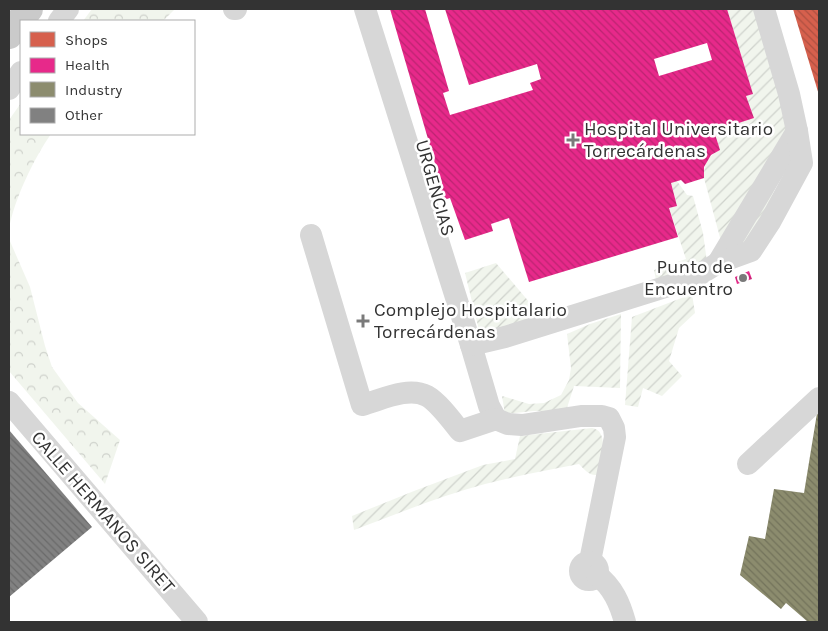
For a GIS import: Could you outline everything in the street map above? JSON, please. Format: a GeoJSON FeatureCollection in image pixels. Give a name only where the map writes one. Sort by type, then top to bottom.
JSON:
{"type":"FeatureCollection","features":[{"type":"Feature","properties":{"kind":"main road"},"geometry":{"type":"LineString","coordinates":[[21,20],[30,9]]}},
{"type":"Feature","properties":{"kind":"main road"},"geometry":{"type":"LineString","coordinates":[[9,35],[20,21]]}},
{"type":"Feature","properties":{"kind":"street"},"geometry":{"type":"LineString","coordinates":[[60,20],[68,9]]}},
{"type":"Feature","properties":{"kind":"street"},"geometry":{"type":"LineString","coordinates":[[365,9],[489,406],[496,419],[508,424],[522,425],[581,416],[602,416],[609,418],[614,428],[615,437],[593,568],[612,589],[621,607],[625,622]]}},
{"type":"Feature","properties":{"kind":"street"},"geometry":{"type":"LineString","coordinates":[[471,345],[505,337],[694,278],[718,263],[751,251],[770,222],[802,163],[789,94],[764,9]]}},
{"type":"Feature","properties":{"kind":"street"},"geometry":{"type":"LineString","coordinates":[[9,89],[20,73]]}},
{"type":"Feature","properties":{"kind":"street"},"geometry":{"type":"LineString","coordinates":[[311,235],[362,405],[403,393],[414,392],[428,396],[460,431],[496,419]]}},
{"type":"Feature","properties":{"kind":"street"},"geometry":{"type":"LineString","coordinates":[[748,464],[819,398]]}},
{"type":"Feature","properties":{"kind":"street","name":"CALLE HERMANOS SIRET"},"geometry":{"type":"LineString","coordinates":[[9,402],[197,622]]}},
{"type":"Feature","properties":{"kind":"green space"},"geometry":{"type":"Polygon","coordinates":[[[92,9],[175,9],[164,20],[84,20],[92,9]]]}},
{"type":"Feature","properties":{"kind":"green space"},"geometry":{"type":"Polygon","coordinates":[[[727,9],[765,9],[797,131],[751,251],[722,245],[704,178],[707,161],[720,150],[714,131],[754,118],[746,96],[753,94],[727,9]]]}},
{"type":"Feature","properties":{"kind":"green space"},"geometry":{"type":"Polygon","coordinates":[[[20,104],[20,135],[50,135],[26,180],[15,205],[9,229],[9,120],[20,104]]]}},
{"type":"Feature","properties":{"kind":"green space"},"geometry":{"type":"Polygon","coordinates":[[[677,181],[687,195],[693,196],[703,233],[707,262],[657,285],[654,270],[686,259],[669,208],[677,206],[671,183],[677,181]]]}},
{"type":"Feature","properties":{"kind":"green space"},"geometry":{"type":"Polygon","coordinates":[[[9,239],[30,287],[52,367],[78,403],[120,440],[105,484],[9,371],[9,239]]]}},
{"type":"Feature","properties":{"kind":"green space"},"geometry":{"type":"Polygon","coordinates":[[[496,263],[530,303],[534,318],[480,334],[465,273],[496,263]]]}},
{"type":"Feature","properties":{"kind":"green space"},"geometry":{"type":"Polygon","coordinates":[[[692,294],[695,313],[679,328],[669,361],[682,376],[662,396],[643,388],[638,407],[625,405],[632,317],[692,294]]]}},
{"type":"Feature","properties":{"kind":"green space"},"geometry":{"type":"Polygon","coordinates":[[[621,314],[620,388],[574,386],[566,411],[533,411],[505,414],[502,396],[529,404],[544,403],[561,395],[569,380],[571,368],[567,334],[621,314]]]}},
{"type":"Feature","properties":{"kind":"green space"},"geometry":{"type":"Polygon","coordinates":[[[592,428],[598,430],[603,441],[602,456],[597,475],[589,473],[579,464],[508,478],[452,494],[354,530],[352,516],[483,465],[515,459],[520,436],[592,428]]]}},
{"type":"Feature","properties":{"kind":"building: Shops"},"geometry":{"type":"Polygon","coordinates":[[[793,9],[819,9],[819,95],[793,9]]]}},
{"type":"Feature","properties":{"kind":"building: Health","name":"Hospital Universitario Torrecárdenas"},"geometry":{"type":"Polygon","coordinates":[[[390,9],[425,9],[449,91],[443,93],[450,115],[533,90],[530,83],[541,79],[537,64],[469,85],[445,9],[727,9],[753,94],[746,96],[754,118],[714,131],[720,150],[711,155],[704,167],[704,178],[685,184],[681,180],[671,183],[677,206],[669,208],[678,237],[529,282],[509,218],[491,224],[493,231],[465,240],[450,198],[434,203],[424,168],[435,164],[390,9]],[[707,43],[654,59],[659,76],[712,60],[707,43]]]}},
{"type":"Feature","properties":{"kind":"building: Health","name":"Punto de Encuentro"},"geometry":{"type":"Polygon","coordinates":[[[749,271],[752,279],[737,284],[735,277],[749,271]]]}},
{"type":"Feature","properties":{"kind":"building: Industry"},"geometry":{"type":"Polygon","coordinates":[[[818,407],[819,622],[808,622],[786,603],[781,609],[740,575],[749,536],[765,539],[774,489],[804,493],[818,407]]]}},
{"type":"Feature","properties":{"kind":"building: Other"},"geometry":{"type":"Polygon","coordinates":[[[9,430],[92,527],[9,597],[9,430]]]}},
{"type":"Feature","properties":{"kind":"place","name":"Hospital Universitario Torrecárdenas"},"geometry":{"type":"Point","coordinates":[573,140]}},
{"type":"Feature","properties":{"kind":"place","name":"Punto de Encuentro"},"geometry":{"type":"Point","coordinates":[743,278]}},
{"type":"Feature","properties":{"kind":"place","name":"Complejo Hospitalario Torrecárdenas"},"geometry":{"type":"Point","coordinates":[363,321]}}]}
